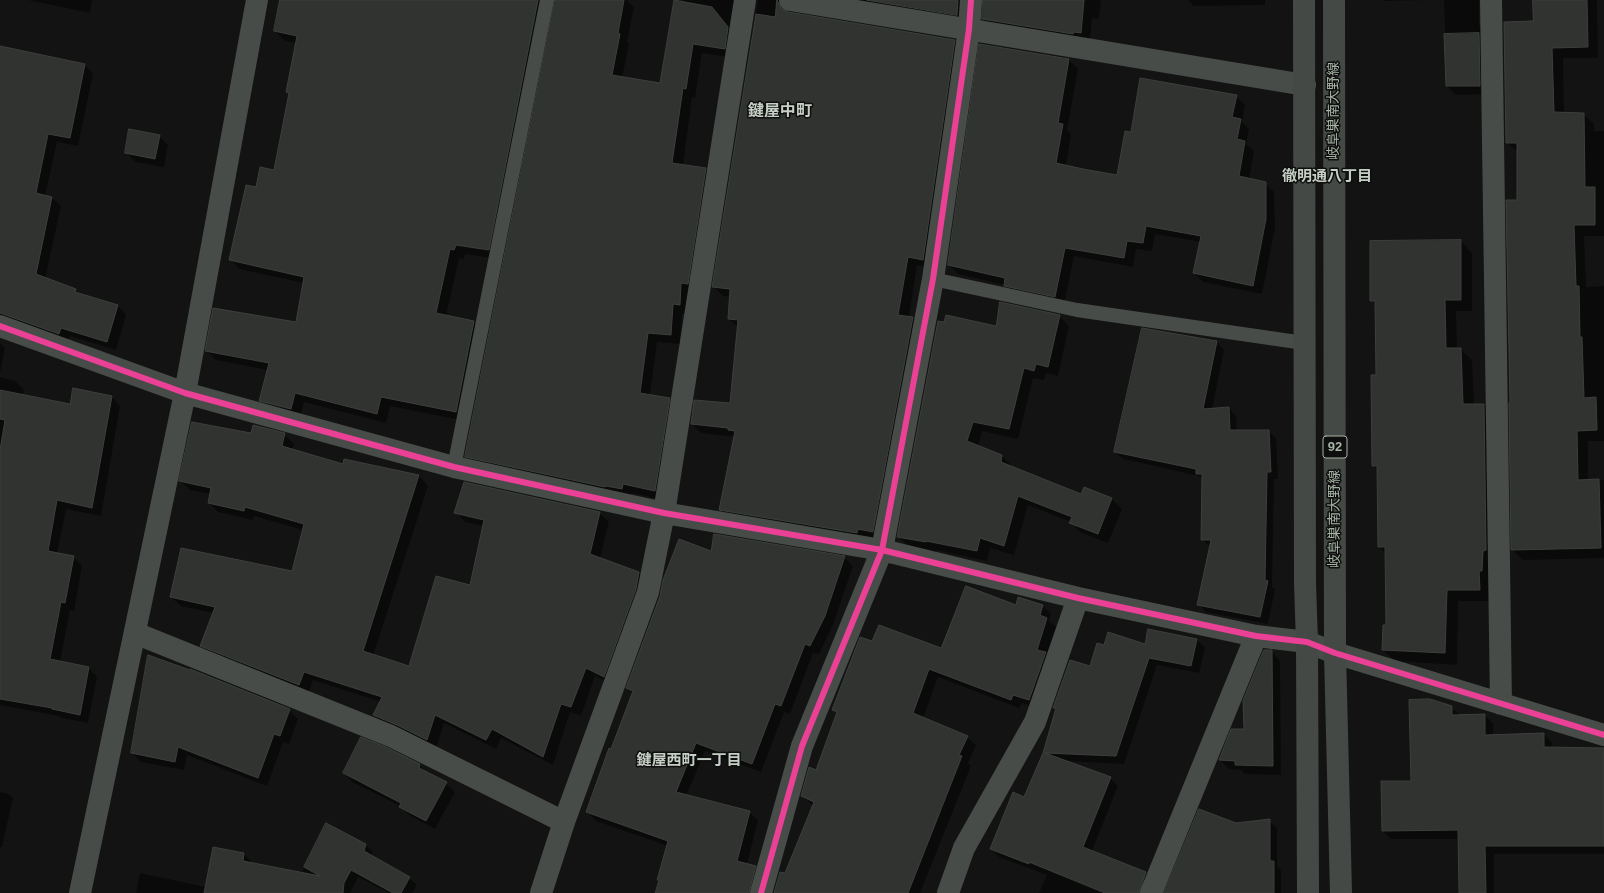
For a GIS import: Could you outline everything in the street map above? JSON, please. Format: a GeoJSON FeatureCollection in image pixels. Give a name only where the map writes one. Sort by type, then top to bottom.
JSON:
{"type":"FeatureCollection","features":[{"type":"Feature","properties":{"kind":"main road","name":"岐阜巣南大野線"},"geometry":{"type":"LineString","coordinates":[[1304,0],[1305,583],[1307,642],[1308,893]]}},
{"type":"Feature","properties":{"kind":"main road","name":"岐阜巣南大野線"},"geometry":{"type":"LineString","coordinates":[[1334,0],[1335,653],[1341,893]]}},
{"type":"Feature","properties":{"kind":"street"},"geometry":{"type":"LineString","coordinates":[[80,893],[185,393],[257,0]]}},
{"type":"Feature","properties":{"kind":"street"},"geometry":{"type":"LineString","coordinates":[[541,893],[564,822],[648,592],[664,513],[745,0]]}},
{"type":"Feature","properties":{"kind":"street"},"geometry":{"type":"LineString","coordinates":[[790,0],[1305,85]]}},
{"type":"Feature","properties":{"kind":"street"},"geometry":{"type":"LineString","coordinates":[[761,893],[802,746],[882,550],[932,279],[969,29],[971,0]]}},
{"type":"Feature","properties":{"kind":"street"},"geometry":{"type":"LineString","coordinates":[[1491,0],[1501,704]]}},
{"type":"Feature","properties":{"kind":"street"},"geometry":{"type":"LineString","coordinates":[[0,326],[185,393],[454,467],[664,513],[882,550],[1078,598],[1256,636],[1307,642],[1335,653],[1604,735]]}},
{"type":"Feature","properties":{"kind":"street"},"geometry":{"type":"LineString","coordinates":[[948,893],[964,848],[1035,722],[1078,598]]}},
{"type":"Feature","properties":{"kind":"street"},"geometry":{"type":"LineString","coordinates":[[135,633],[391,736],[564,822]]}},
{"type":"Feature","properties":{"kind":"street"},"geometry":{"type":"LineString","coordinates":[[1150,893],[1256,636]]}},
{"type":"Feature","properties":{"kind":"lane"},"geometry":{"type":"LineString","coordinates":[[454,467],[547,0]]}},
{"type":"Feature","properties":{"kind":"lane"},"geometry":{"type":"LineString","coordinates":[[932,279],[1077,310],[1304,343]]}},
{"type":"Feature","properties":{"kind":"building"},"geometry":{"type":"Polygon","coordinates":[[[280,0],[538,0],[489,250],[456,245],[454,250],[450,249],[436,313],[474,321],[456,412],[381,397],[377,414],[295,393],[291,409],[259,401],[269,363],[205,351],[213,308],[296,322],[304,277],[229,260],[246,185],[256,187],[260,167],[274,170],[289,93],[286,92],[297,36],[274,31],[280,0]]]}},
{"type":"Feature","properties":{"kind":"building"},"geometry":{"type":"Polygon","coordinates":[[[555,0],[624,0],[618,33],[620,34],[612,75],[660,83],[674,0],[712,7],[728,27],[725,49],[693,44],[686,89],[683,88],[672,163],[706,168],[688,284],[681,283],[680,305],[673,304],[671,335],[648,333],[640,393],[670,398],[655,491],[623,484],[622,489],[605,487],[465,457],[555,0]]]}},
{"type":"Feature","properties":{"kind":"building"},"geometry":{"type":"Polygon","coordinates":[[[777,0],[782,9],[788,12],[955,40],[923,260],[908,257],[898,315],[913,317],[873,532],[858,529],[857,533],[719,510],[735,431],[728,430],[728,428],[691,424],[694,400],[730,403],[738,320],[728,319],[730,289],[712,287],[756,14],[775,17],[777,0]]]}},
{"type":"Feature","properties":{"kind":"building"},"geometry":{"type":"Polygon","coordinates":[[[867,0],[958,0],[957,15],[867,0]]]}},
{"type":"Feature","properties":{"kind":"building"},"geometry":{"type":"Polygon","coordinates":[[[983,0],[1084,0],[1081,33],[1074,32],[1073,34],[982,19],[983,0]]]}},
{"type":"Feature","properties":{"kind":"building"},"geometry":{"type":"Polygon","coordinates":[[[1533,0],[1587,0],[1588,47],[1552,48],[1554,112],[1584,113],[1585,187],[1595,187],[1595,225],[1574,225],[1576,286],[1579,286],[1580,337],[1582,337],[1584,398],[1596,397],[1597,430],[1577,431],[1578,480],[1599,479],[1601,548],[1511,550],[1506,200],[1517,200],[1517,143],[1506,143],[1504,22],[1533,21],[1533,0]]]}},
{"type":"Feature","properties":{"kind":"building"},"geometry":{"type":"Polygon","coordinates":[[[1479,33],[1480,86],[1446,86],[1444,34],[1479,33]]]}},
{"type":"Feature","properties":{"kind":"building"},"geometry":{"type":"Polygon","coordinates":[[[979,44],[1069,59],[1058,123],[1063,124],[1056,163],[1083,169],[1117,175],[1125,131],[1131,132],[1140,78],[1237,95],[1232,117],[1241,119],[1237,139],[1245,141],[1239,176],[1266,182],[1266,219],[1253,286],[1193,273],[1201,236],[1146,226],[1143,243],[1127,241],[1124,258],[1065,248],[1055,297],[1004,286],[1005,278],[948,265],[979,44]]]}},
{"type":"Feature","properties":{"kind":"building"},"geometry":{"type":"Polygon","coordinates":[[[0,46],[85,64],[70,138],[48,134],[36,193],[52,197],[36,274],[76,289],[75,292],[118,305],[107,342],[61,328],[59,334],[0,313],[0,46]]]}},
{"type":"Feature","properties":{"kind":"building"},"geometry":{"type":"Polygon","coordinates":[[[129,129],[160,135],[155,159],[125,153],[129,129]]]}},
{"type":"Feature","properties":{"kind":"building"},"geometry":{"type":"Polygon","coordinates":[[[1461,240],[1461,300],[1445,300],[1446,348],[1461,348],[1463,404],[1484,404],[1486,550],[1483,551],[1482,571],[1479,571],[1480,590],[1447,590],[1445,653],[1382,650],[1383,625],[1386,625],[1385,547],[1378,547],[1377,466],[1372,466],[1371,375],[1376,375],[1375,301],[1370,301],[1370,241],[1461,240]]]}},
{"type":"Feature","properties":{"kind":"building"},"geometry":{"type":"Polygon","coordinates":[[[1000,302],[1060,315],[1048,367],[1036,364],[1034,371],[1024,368],[1009,429],[973,422],[967,441],[1002,455],[1001,462],[1081,494],[1084,487],[1112,498],[1098,534],[1069,523],[1072,517],[1018,496],[1004,546],[980,538],[977,551],[897,537],[938,321],[944,322],[946,315],[996,326],[1000,302]]]}},
{"type":"Feature","properties":{"kind":"building"},"geometry":{"type":"Polygon","coordinates":[[[1142,328],[1217,341],[1203,409],[1229,407],[1230,430],[1269,430],[1271,472],[1267,472],[1265,580],[1268,581],[1260,617],[1197,605],[1211,540],[1201,540],[1202,474],[1196,474],[1196,469],[1114,452],[1142,328]]]}},
{"type":"Feature","properties":{"kind":"building"},"geometry":{"type":"Polygon","coordinates":[[[73,388],[112,396],[92,508],[57,500],[48,551],[74,556],[65,603],[61,602],[50,659],[89,667],[80,715],[52,708],[0,699],[0,450],[5,420],[0,419],[0,390],[70,404],[73,388]]]}},
{"type":"Feature","properties":{"kind":"building"},"geometry":{"type":"Polygon","coordinates":[[[192,422],[251,433],[253,425],[285,433],[282,446],[343,464],[344,459],[419,475],[363,651],[409,666],[436,576],[470,585],[484,520],[454,513],[464,482],[600,512],[590,554],[639,572],[636,589],[604,677],[586,668],[571,707],[561,704],[543,757],[492,729],[486,740],[435,715],[427,740],[373,715],[382,697],[304,672],[299,685],[200,646],[215,607],[170,597],[181,548],[292,571],[304,524],[245,507],[244,511],[208,503],[211,488],[179,481],[192,422]]]}},
{"type":"Feature","properties":{"kind":"building"},"geometry":{"type":"Polygon","coordinates":[[[714,534],[845,556],[825,616],[810,646],[805,644],[781,706],[775,704],[752,764],[696,743],[676,792],[750,811],[737,861],[756,866],[749,893],[655,893],[659,880],[657,880],[668,841],[586,812],[609,748],[611,749],[633,691],[626,688],[660,596],[663,580],[679,539],[711,551],[714,534]]]}},
{"type":"Feature","properties":{"kind":"building"},"geometry":{"type":"Polygon","coordinates":[[[966,586],[1016,605],[1018,597],[1043,605],[1040,615],[1047,618],[1037,650],[1046,652],[1029,700],[1013,695],[1011,700],[929,669],[913,713],[968,736],[959,755],[962,756],[908,893],[774,893],[780,872],[785,873],[814,802],[801,796],[809,767],[816,770],[837,712],[832,710],[860,637],[872,641],[879,625],[941,648],[966,586]]]}},
{"type":"Feature","properties":{"kind":"building"},"geometry":{"type":"Polygon","coordinates":[[[1148,629],[1197,639],[1191,666],[1149,658],[1116,756],[1045,753],[1111,777],[1083,847],[1146,872],[1139,893],[1105,893],[1029,862],[1029,864],[990,849],[1013,792],[1024,797],[1043,753],[1056,708],[1053,708],[1070,660],[1090,666],[1097,643],[1104,645],[1108,632],[1145,644],[1148,629]]]}},
{"type":"Feature","properties":{"kind":"building"},"geometry":{"type":"Polygon","coordinates":[[[1264,650],[1272,650],[1273,766],[1235,765],[1235,761],[1219,760],[1231,729],[1244,729],[1243,701],[1264,650]]]}},
{"type":"Feature","properties":{"kind":"building"},"geometry":{"type":"Polygon","coordinates":[[[148,655],[190,669],[290,709],[280,736],[274,734],[258,778],[178,747],[175,762],[131,753],[148,655]]]}},
{"type":"Feature","properties":{"kind":"building"},"geometry":{"type":"Polygon","coordinates":[[[1430,699],[1452,706],[1452,715],[1485,714],[1485,735],[1544,733],[1544,747],[1604,748],[1604,846],[1485,846],[1486,893],[1459,893],[1458,830],[1382,831],[1381,781],[1411,781],[1409,700],[1430,699]]]}},
{"type":"Feature","properties":{"kind":"building"},"geometry":{"type":"Polygon","coordinates":[[[361,737],[386,747],[420,764],[419,768],[447,782],[426,821],[399,807],[401,803],[343,773],[361,737]]]}},
{"type":"Feature","properties":{"kind":"building"},"geometry":{"type":"Polygon","coordinates":[[[1199,809],[1236,823],[1270,819],[1270,861],[1274,861],[1274,893],[1164,893],[1199,809]]]}},
{"type":"Feature","properties":{"kind":"building"},"geometry":{"type":"Polygon","coordinates":[[[326,823],[366,844],[364,851],[410,877],[401,893],[393,893],[351,870],[344,883],[343,893],[204,893],[213,847],[244,853],[243,861],[320,876],[304,867],[326,823]]]}},
{"type":"Feature","properties":{"kind":"cycle path"},"geometry":{"type":"LineString","coordinates":[[761,893],[802,746],[882,550],[933,279],[969,29],[971,0]]}},
{"type":"Feature","properties":{"kind":"cycle path"},"geometry":{"type":"LineString","coordinates":[[0,326],[185,393],[454,467],[664,513],[882,550],[1078,598],[1256,636],[1307,642],[1335,653],[1604,735]]}},
{"type":"Feature","properties":{"kind":"district","name":"鍵屋中町"},"geometry":{"type":"Point","coordinates":[780,112]}},
{"type":"Feature","properties":{"kind":"district","name":"徹明通八丁目"},"geometry":{"type":"Point","coordinates":[1327,177]}},
{"type":"Feature","properties":{"kind":"district","name":"鍵屋西町一丁目"},"geometry":{"type":"Point","coordinates":[689,761]}}]}
